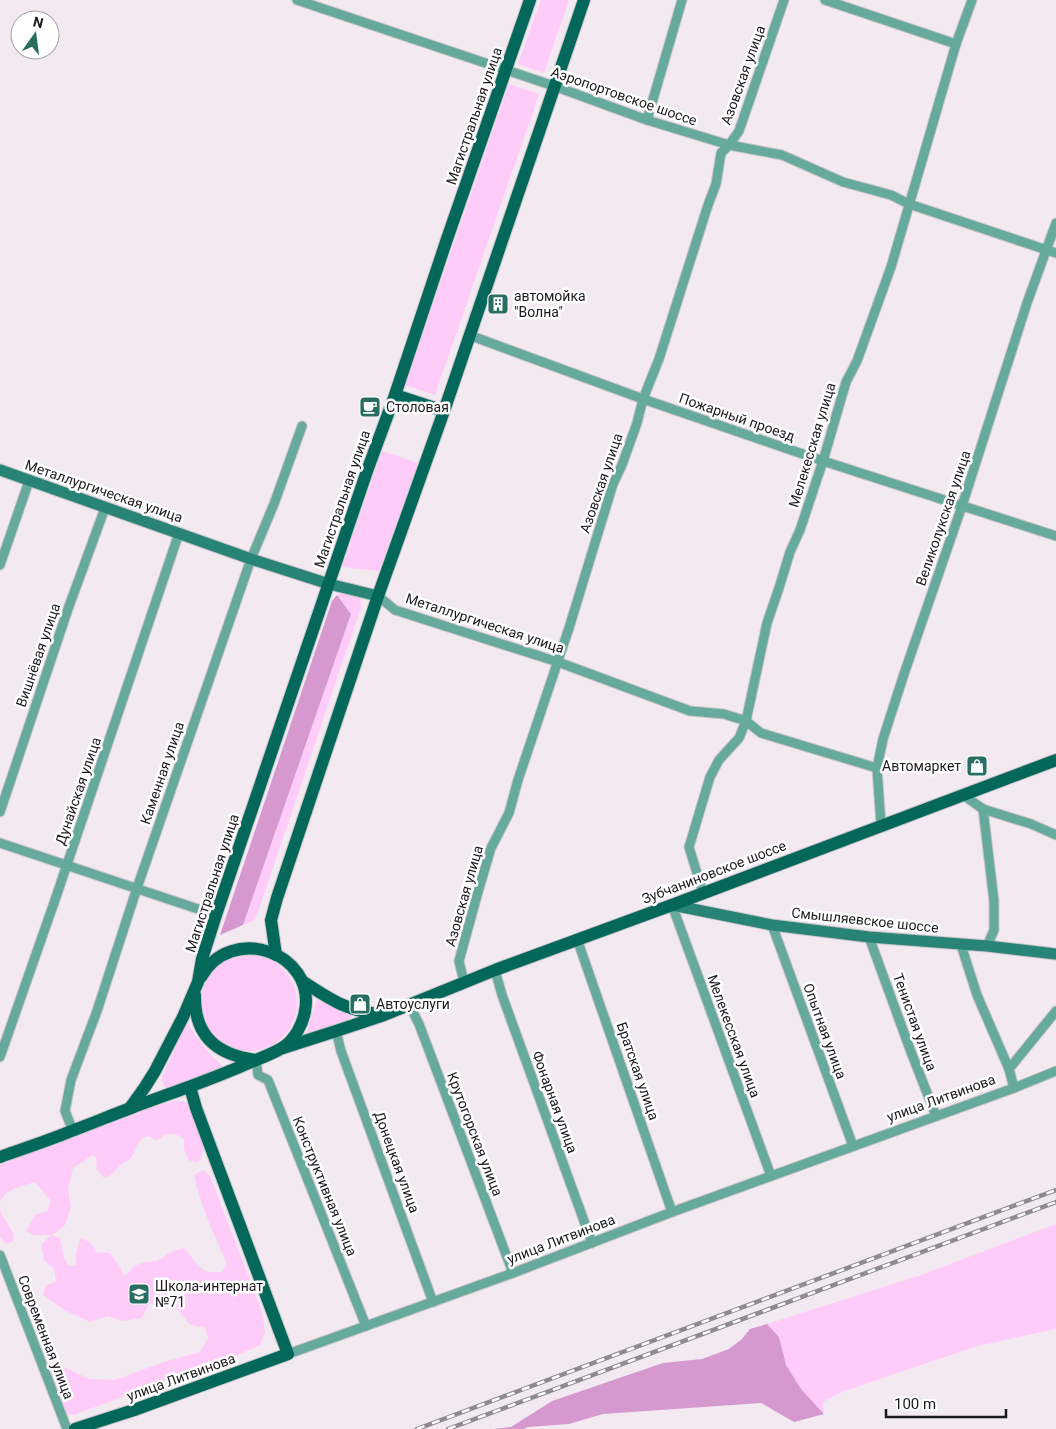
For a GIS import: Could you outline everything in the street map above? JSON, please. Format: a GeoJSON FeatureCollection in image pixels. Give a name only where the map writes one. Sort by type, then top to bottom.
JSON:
{"type":"FeatureCollection","features":[{"type":"Feature","properties":{"kind":"main road","name":"Магистральная улица"},"geometry":{"type":"LineString","coordinates":[[198,982],[202,959],[216,915],[530,0]]}},
{"type":"Feature","properties":{"kind":"main road"},"geometry":{"type":"LineString","coordinates":[[276,954],[271,920],[277,898],[378,596],[444,411],[584,0]]}},
{"type":"Feature","properties":{"kind":"main road"},"geometry":{"type":"LineString","coordinates":[[395,395],[444,411]]}},
{"type":"Feature","properties":{"kind":"main road","name":"Зубчаниновское шоссе"},"geometry":{"type":"LineString","coordinates":[[283,1048],[384,1015],[495,970],[1056,760]]}},
{"type":"Feature","properties":{"kind":"main road"},"geometry":{"type":"LineString","coordinates":[[0,1158],[190,1087],[283,1048],[294,1037],[302,1024],[306,1010],[306,995],[302,981],[294,968],[276,954],[250,948],[237,949],[214,961],[205,970],[198,982],[155,1071],[130,1108]]}},
{"type":"Feature","properties":{"kind":"main road"},"geometry":{"type":"LineString","coordinates":[[302,981],[345,1007],[361,1012],[384,1015]]}},
{"type":"Feature","properties":{"kind":"main road"},"geometry":{"type":"LineString","coordinates":[[198,982],[195,1009],[198,1023],[205,1035],[227,1053],[256,1060]]}},
{"type":"Feature","properties":{"kind":"main road"},"geometry":{"type":"LineString","coordinates":[[190,1087],[196,1108],[288,1354]]}},
{"type":"Feature","properties":{"kind":"main road","name":"улица Литвинова"},"geometry":{"type":"LineString","coordinates":[[75,1429],[134,1410],[288,1354]]}},
{"type":"Feature","properties":{"kind":"street","name":"Аэропортовское шоссе"},"geometry":{"type":"LineString","coordinates":[[296,0],[554,86],[647,120],[729,146],[782,155],[843,182],[891,195],[909,204],[1051,252]]}},
{"type":"Feature","properties":{"kind":"street"},"geometry":{"type":"LineString","coordinates":[[647,120],[682,0]]}},
{"type":"Feature","properties":{"kind":"street","name":"Азовская улица"},"geometry":{"type":"LineString","coordinates":[[464,982],[460,961],[491,848],[509,813],[613,484],[622,464],[659,359],[716,184],[720,153],[729,146],[739,130],[784,0]]}},
{"type":"Feature","properties":{"kind":"street"},"geometry":{"type":"LineString","coordinates":[[825,0],[956,44]]}},
{"type":"Feature","properties":{"kind":"street","name":"Мелекесская улица"},"geometry":{"type":"LineString","coordinates":[[702,893],[690,847],[710,777],[719,760],[739,738],[746,721],[767,622],[823,462],[846,382],[857,361],[891,267],[956,44],[972,0]]}},
{"type":"Feature","properties":{"kind":"street","name":"Великолукская улица"},"geometry":{"type":"LineString","coordinates":[[881,825],[877,768],[883,739],[962,506],[1027,303],[1051,252],[1056,223]]}},
{"type":"Feature","properties":{"kind":"street","name":"Пожарный проезд"},"geometry":{"type":"LineString","coordinates":[[469,335],[823,462],[1056,536]]}},
{"type":"Feature","properties":{"kind":"street","name":"Каменная улица"},"geometry":{"type":"LineString","coordinates":[[73,1131],[65,1110],[71,1080],[97,1011],[137,888],[251,559],[274,504],[302,426]]}},
{"type":"Feature","properties":{"kind":"street","name":"Металлургическая улица"},"geometry":{"type":"LineString","coordinates":[[0,470],[251,559],[329,584],[378,596],[394,610],[558,662],[690,711],[724,714],[746,721],[760,733],[877,768]]}},
{"type":"Feature","properties":{"kind":"street"},"geometry":{"type":"LineString","coordinates":[[0,565],[29,481]]}},
{"type":"Feature","properties":{"kind":"street","name":"Вишнёвая улица"},"geometry":{"type":"LineString","coordinates":[[0,812],[65,618],[105,508]]}},
{"type":"Feature","properties":{"kind":"street","name":"Дунайская улица"},"geometry":{"type":"LineString","coordinates":[[0,1057],[2,1044],[15,1018],[179,534]]}},
{"type":"Feature","properties":{"kind":"street"},"geometry":{"type":"LineString","coordinates":[[963,795],[983,808],[1056,834]]}},
{"type":"Feature","properties":{"kind":"street"},"geometry":{"type":"LineString","coordinates":[[983,808],[994,901],[994,930],[987,946]]}},
{"type":"Feature","properties":{"kind":"street"},"geometry":{"type":"LineString","coordinates":[[0,842],[216,915]]}},
{"type":"Feature","properties":{"kind":"street","name":"Мелекесская улица"},"geometry":{"type":"LineString","coordinates":[[672,905],[771,1176]]}},
{"type":"Feature","properties":{"kind":"street","name":"Смышляевское шоссе"},"geometry":{"type":"LineString","coordinates":[[672,905],[772,925],[869,937],[987,946],[1056,954]]}},
{"type":"Feature","properties":{"kind":"street","name":"Опытная улица"},"geometry":{"type":"LineString","coordinates":[[772,925],[853,1146]]}},
{"type":"Feature","properties":{"kind":"street","name":"Тенистая улица"},"geometry":{"type":"LineString","coordinates":[[869,937],[936,1116]]}},
{"type":"Feature","properties":{"kind":"street","name":"Братская улица"},"geometry":{"type":"LineString","coordinates":[[577,939],[672,1212]]}},
{"type":"Feature","properties":{"kind":"street"},"geometry":{"type":"LineString","coordinates":[[961,945],[976,995],[1009,1068],[1014,1088]]}},
{"type":"Feature","properties":{"kind":"street","name":"Фонарная улица"},"geometry":{"type":"LineString","coordinates":[[495,970],[502,995],[592,1243]]}},
{"type":"Feature","properties":{"kind":"street","name":"Крутогорская улица"},"geometry":{"type":"LineString","coordinates":[[409,1004],[419,1024],[513,1274]]}},
{"type":"Feature","properties":{"kind":"street"},"geometry":{"type":"LineString","coordinates":[[1009,1068],[1056,1011]]}},
{"type":"Feature","properties":{"kind":"street","name":"Донецкая улица"},"geometry":{"type":"LineString","coordinates":[[336,1032],[341,1051],[433,1302]]}},
{"type":"Feature","properties":{"kind":"street","name":"Конструктивная улица"},"geometry":{"type":"LineString","coordinates":[[256,1060],[258,1075],[268,1080],[366,1326]]}},
{"type":"Feature","properties":{"kind":"street","name":"улица Литвинова"},"geometry":{"type":"LineString","coordinates":[[288,1354],[513,1274],[672,1212],[1056,1071]]}},
{"type":"Feature","properties":{"kind":"street","name":"Современная улица"},"geometry":{"type":"LineString","coordinates":[[0,1255],[67,1429]]}},
{"type":"Feature","properties":{"kind":"shaded area"},"geometry":{"type":"Polygon","coordinates":[[[541,0],[569,0],[544,73],[518,64],[541,0]]]}},
{"type":"Feature","properties":{"kind":"shaded area"},"geometry":{"type":"Polygon","coordinates":[[[509,84],[539,94],[435,395],[405,385],[509,84]]]}},
{"type":"Feature","properties":{"kind":"shaded area"},"geometry":{"type":"Polygon","coordinates":[[[382,451],[418,463],[379,571],[342,567],[382,451]]]}},
{"type":"Feature","properties":{"kind":"shaded area"},"geometry":{"type":"Polygon","coordinates":[[[344,592],[360,597],[361,608],[259,909],[254,921],[243,925],[351,614],[337,595],[344,592]]]}},
{"type":"Feature","properties":{"kind":"shaded area"},"geometry":{"type":"Polygon","coordinates":[[[337,595],[351,614],[243,925],[220,935],[332,601],[337,595]]]}},
{"type":"Feature","properties":{"kind":"shaded area"},"geometry":{"type":"Polygon","coordinates":[[[249,955],[267,959],[283,969],[293,985],[297,1003],[293,1021],[283,1037],[267,1047],[249,1051],[231,1047],[215,1037],[205,1021],[201,1003],[205,985],[215,969],[231,959],[249,955]]]}},
{"type":"Feature","properties":{"kind":"shaded area"},"geometry":{"type":"Polygon","coordinates":[[[317,1000],[351,1016],[348,1021],[305,1037],[317,1000]]]}},
{"type":"Feature","properties":{"kind":"shaded area"},"geometry":{"type":"Polygon","coordinates":[[[187,1022],[195,1035],[224,1068],[166,1089],[161,1079],[187,1022]]]}},
{"type":"Feature","properties":{"kind":"shaded area"},"geometry":{"type":"Polygon","coordinates":[[[179,1100],[188,1103],[197,1125],[204,1150],[198,1163],[188,1160],[184,1149],[184,1139],[173,1134],[167,1134],[156,1141],[150,1136],[141,1139],[133,1156],[104,1178],[96,1168],[97,1159],[93,1155],[73,1168],[68,1189],[71,1207],[65,1225],[52,1235],[60,1238],[64,1258],[69,1266],[76,1265],[80,1238],[90,1242],[96,1252],[110,1253],[119,1265],[124,1277],[134,1266],[145,1262],[157,1261],[173,1251],[184,1248],[203,1269],[222,1272],[227,1263],[212,1231],[194,1175],[203,1170],[210,1176],[262,1312],[265,1332],[260,1345],[240,1354],[76,1414],[61,1415],[46,1373],[51,1363],[90,1379],[115,1380],[164,1362],[200,1352],[208,1338],[205,1328],[189,1324],[169,1298],[149,1304],[142,1318],[122,1321],[107,1316],[90,1322],[64,1310],[43,1295],[46,1285],[56,1282],[54,1269],[44,1260],[41,1245],[51,1235],[33,1235],[26,1231],[35,1215],[47,1211],[51,1201],[35,1182],[9,1191],[0,1203],[0,1165],[143,1110],[179,1100]]]}},
{"type":"Feature","properties":{"kind":"shaded area"},"geometry":{"type":"Polygon","coordinates":[[[0,1208],[2,1215],[14,1234],[13,1242],[6,1244],[0,1237],[0,1208]]]}},
{"type":"Feature","properties":{"kind":"shaded area"},"geometry":{"type":"Polygon","coordinates":[[[1056,1224],[1056,1329],[977,1346],[842,1392],[823,1402],[824,1414],[801,1389],[786,1365],[779,1337],[767,1324],[921,1275],[1056,1224]]]}},
{"type":"Feature","properties":{"kind":"shaded area"},"geometry":{"type":"Polygon","coordinates":[[[767,1324],[779,1337],[786,1365],[801,1389],[824,1414],[794,1422],[761,1403],[603,1414],[569,1424],[528,1427],[524,1429],[494,1429],[511,1427],[552,1401],[663,1363],[702,1359],[729,1349],[742,1339],[750,1329],[767,1324]]]}},
{"type":"Feature","properties":{"kind":"railway"},"geometry":{"type":"LineString","coordinates":[[417,1429],[1056,1190]]}},
{"type":"Feature","properties":{"kind":"railway"},"geometry":{"type":"LineString","coordinates":[[448,1429],[1056,1202]]}},
{"type":"Feature","properties":{"kind":"place","name":"автомойка \"Волна\""},"geometry":{"type":"Point","coordinates":[498,304]}},
{"type":"Feature","properties":{"kind":"place","name":"Столовая"},"geometry":{"type":"Point","coordinates":[370,407]}},
{"type":"Feature","properties":{"kind":"place","name":"Автомаркет"},"geometry":{"type":"Point","coordinates":[977,766]}},
{"type":"Feature","properties":{"kind":"place","name":"Автоуслуги"},"geometry":{"type":"Point","coordinates":[360,1004]}},
{"type":"Feature","properties":{"kind":"place","name":"Школа-интернат №71"},"geometry":{"type":"Point","coordinates":[139,1294]}}]}
